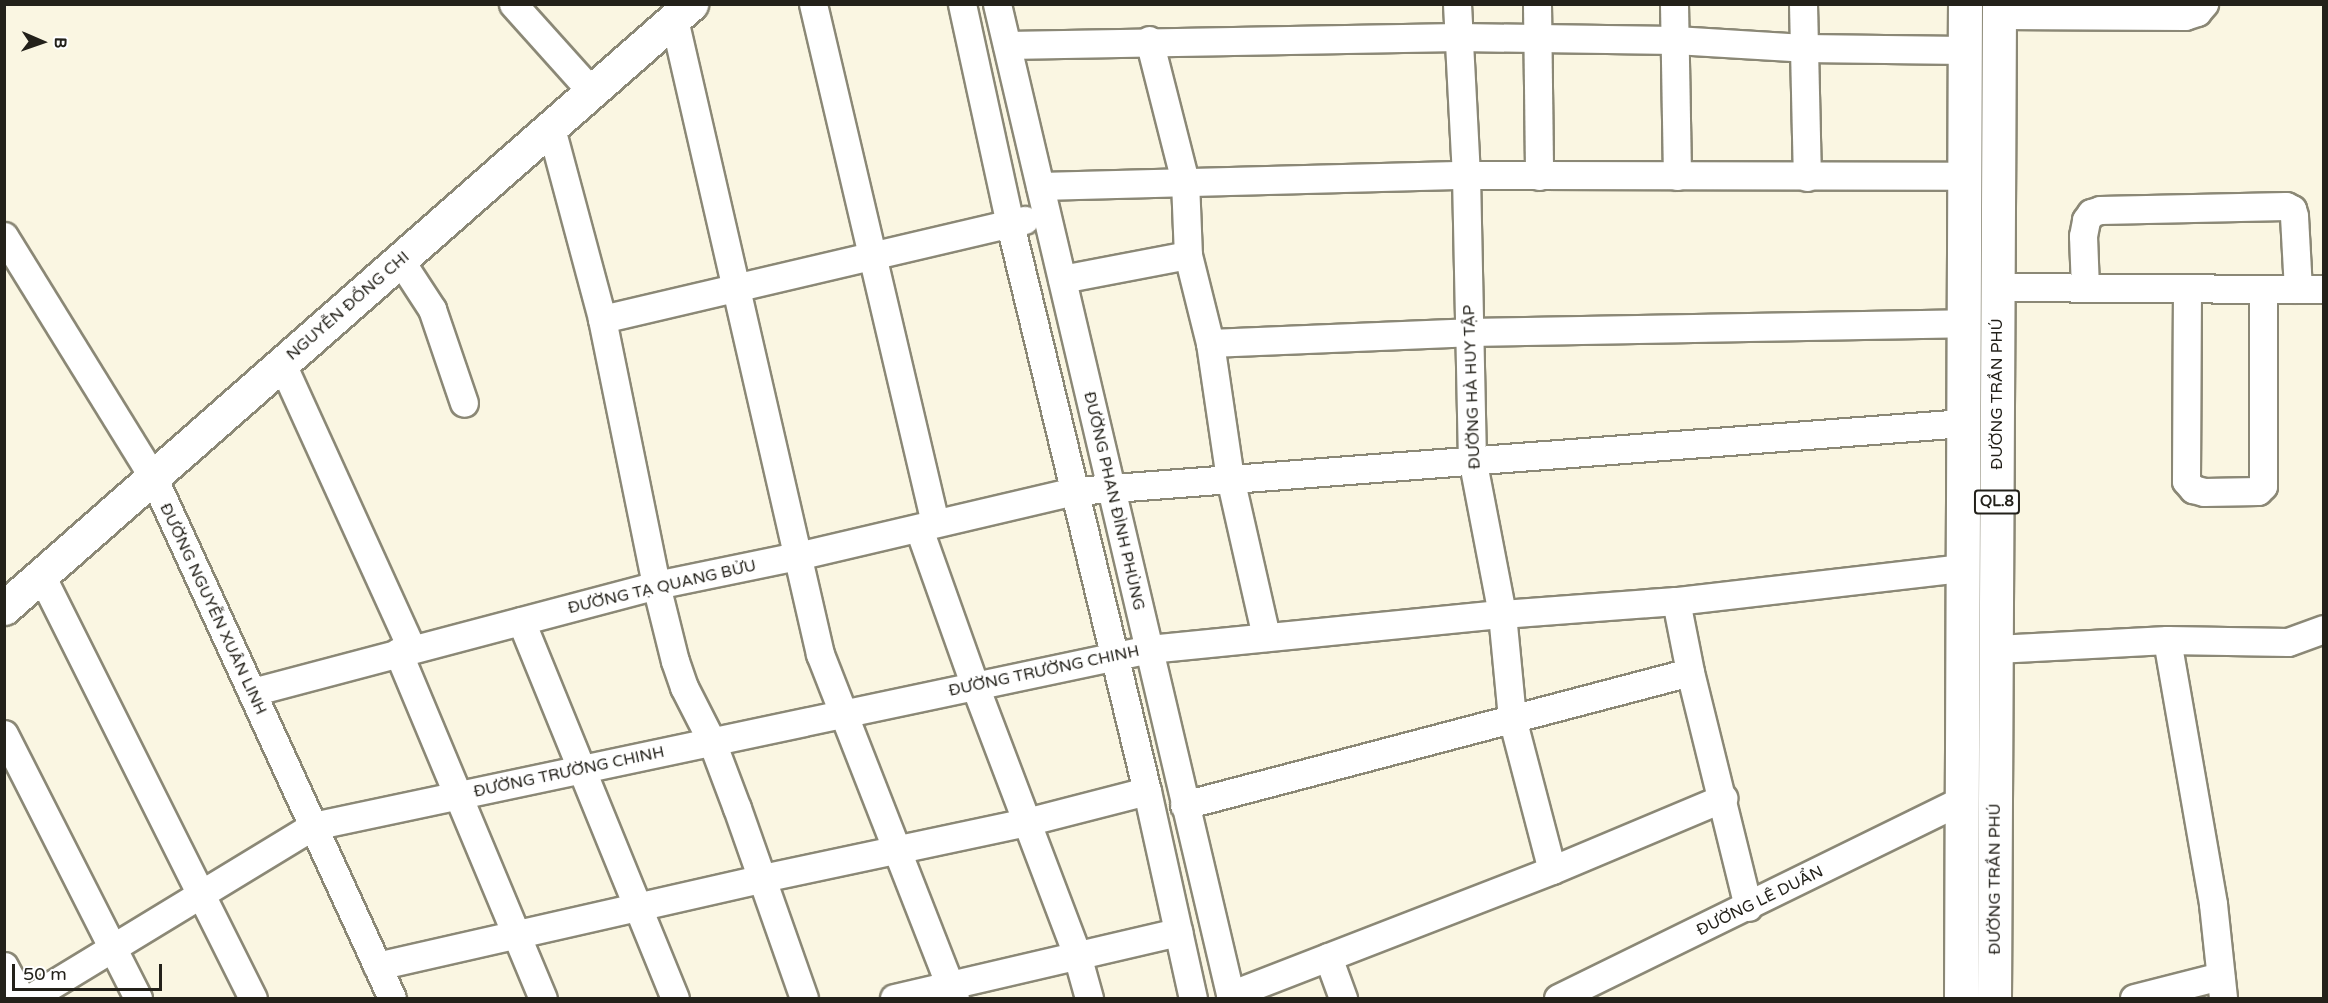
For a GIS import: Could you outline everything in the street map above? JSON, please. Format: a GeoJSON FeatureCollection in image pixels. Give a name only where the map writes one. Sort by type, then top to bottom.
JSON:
{"type":"FeatureCollection","features":[{"type":"Feature","properties":{"kind":"main road","name":"ĐƯỜNG TRẦN PHÚ"},"geometry":{"type":"LineString","coordinates":[[1961,999],[1965,4]]}},
{"type":"Feature","properties":{"kind":"main road","name":"ĐƯỜNG TRẦN PHÚ"},"geometry":{"type":"LineString","coordinates":[[1994,999],[1999,10]]}},
{"type":"Feature","properties":{"kind":"main road","name":"NGUYỄN ĐỔNG CHI"},"geometry":{"type":"LineString","coordinates":[[4,608],[683,12]]}},
{"type":"Feature","properties":{"kind":"main road"},"geometry":{"type":"LineString","coordinates":[[1964,285],[1997,288]]}},
{"type":"Feature","properties":{"kind":"street"},"geometry":{"type":"LineString","coordinates":[[513,4],[592,92]]}},
{"type":"Feature","properties":{"kind":"street"},"geometry":{"type":"LineString","coordinates":[[813,4],[871,256],[927,526],[975,686],[1077,956],[1089,999]]}},
{"type":"Feature","properties":{"kind":"street"},"geometry":{"type":"LineString","coordinates":[[962,4],[1010,224],[1147,791],[1193,999]]}},
{"type":"Feature","properties":{"kind":"street","name":"ĐƯỜNG PHAN ĐÌNH PHÙNG"},"geometry":{"type":"LineString","coordinates":[[997,4],[1231,997]]}},
{"type":"Feature","properties":{"kind":"street","name":"ĐƯỜNG HÀ HUY TẬP"},"geometry":{"type":"LineString","coordinates":[[1457,4],[1466,175],[1472,458],[1502,614],[1512,718],[1552,870]]}},
{"type":"Feature","properties":{"kind":"street"},"geometry":{"type":"LineString","coordinates":[[1537,4],[1539,176]]}},
{"type":"Feature","properties":{"kind":"street"},"geometry":{"type":"LineString","coordinates":[[1674,4],[1677,176]]}},
{"type":"Feature","properties":{"kind":"street"},"geometry":{"type":"LineString","coordinates":[[1803,4],[1807,177]]}},
{"type":"Feature","properties":{"kind":"street"},"geometry":{"type":"LineString","coordinates":[[1999,10],[2106,10],[2185,16],[2197,12],[2204,4]]}},
{"type":"Feature","properties":{"kind":"street"},"geometry":{"type":"LineString","coordinates":[[683,12],[738,287],[820,654],[953,992]]}},
{"type":"Feature","properties":{"kind":"street"},"geometry":{"type":"LineString","coordinates":[[1006,45],[1149,40],[1459,37],[1675,40],[1804,48],[1965,50]]}},
{"type":"Feature","properties":{"kind":"street"},"geometry":{"type":"LineString","coordinates":[[1149,40],[1185,181],[1188,255],[1209,343],[1230,478],[1266,637]]}},
{"type":"Feature","properties":{"kind":"street"},"geometry":{"type":"LineString","coordinates":[[551,128],[602,319],[656,585],[684,687],[712,742],[763,878],[804,999]]}},
{"type":"Feature","properties":{"kind":"street"},"geometry":{"type":"LineString","coordinates":[[1040,186],[1466,175],[1964,176]]}},
{"type":"Feature","properties":{"kind":"street"},"geometry":{"type":"LineString","coordinates":[[1997,288],[2311,289],[2292,209],[2286,206],[2100,210],[2091,213],[2086,220],[2083,236],[2085,288]]}},
{"type":"Feature","properties":{"kind":"street"},"geometry":{"type":"LineString","coordinates":[[602,319],[1047,214]]}},
{"type":"Feature","properties":{"kind":"street","name":"ĐƯỜNG NGUYỄN XUÂN LINH"},"geometry":{"type":"LineString","coordinates":[[4,236],[153,477],[392,999]]}},
{"type":"Feature","properties":{"kind":"street"},"geometry":{"type":"LineString","coordinates":[[1062,279],[1188,255]]}},
{"type":"Feature","properties":{"kind":"street"},"geometry":{"type":"LineString","coordinates":[[400,261],[432,309],[464,403]]}},
{"type":"Feature","properties":{"kind":"street"},"geometry":{"type":"LineString","coordinates":[[2187,288],[2186,481],[2193,489],[2204,492],[2258,491],[2263,486],[2263,289]]}},
{"type":"Feature","properties":{"kind":"street"},"geometry":{"type":"LineString","coordinates":[[1209,343],[1469,332],[1964,323]]}},
{"type":"Feature","properties":{"kind":"street"},"geometry":{"type":"LineString","coordinates":[[282,364],[405,651],[456,796],[518,935],[543,999]]}},
{"type":"Feature","properties":{"kind":"street","name":"ĐƯỜNG TẠ QUANG BỬU"},"geometry":{"type":"LineString","coordinates":[[252,692],[656,585],[797,556],[1074,491],[1472,458],[1963,423]]}},
{"type":"Feature","properties":{"kind":"street","name":"ĐƯỜNG TRƯỜNG CHINH"},"geometry":{"type":"LineString","coordinates":[[30,999],[313,826],[1149,649],[1502,614],[1676,601],[1962,568]]}},
{"type":"Feature","properties":{"kind":"street"},"geometry":{"type":"LineString","coordinates":[[41,575],[253,999]]}},
{"type":"Feature","properties":{"kind":"street"},"geometry":{"type":"LineString","coordinates":[[1676,601],[1690,672],[1749,907]]}},
{"type":"Feature","properties":{"kind":"street"},"geometry":{"type":"LineString","coordinates":[[520,621],[675,999]]}},
{"type":"Feature","properties":{"kind":"street"},"geometry":{"type":"LineString","coordinates":[[1996,649],[2167,640],[2288,642],[2324,629]]}},
{"type":"Feature","properties":{"kind":"street"},"geometry":{"type":"LineString","coordinates":[[2134,999],[2221,987],[2214,904],[2167,640]]}},
{"type":"Feature","properties":{"kind":"street"},"geometry":{"type":"LineString","coordinates":[[1184,805],[1690,672]]}},
{"type":"Feature","properties":{"kind":"street"},"geometry":{"type":"LineString","coordinates":[[4,734],[138,999]]}},
{"type":"Feature","properties":{"kind":"street"},"geometry":{"type":"LineString","coordinates":[[377,966],[763,878],[1026,822],[1147,791]]}},
{"type":"Feature","properties":{"kind":"street"},"geometry":{"type":"LineString","coordinates":[[1231,997],[1552,870],[1723,798]]}},
{"type":"Feature","properties":{"kind":"street","name":"ĐƯỜNG LÊ DUẨN"},"geometry":{"type":"LineString","coordinates":[[1558,999],[1961,801]]}},
{"type":"Feature","properties":{"kind":"street"},"geometry":{"type":"LineString","coordinates":[[894,999],[953,992],[1077,956],[1178,932]]}},
{"type":"Feature","properties":{"kind":"street"},"geometry":{"type":"LineString","coordinates":[[1328,957],[1343,999]]}},
{"type":"Feature","properties":{"kind":"street"},"geometry":{"type":"LineString","coordinates":[[4,966],[21,999]]}}]}
